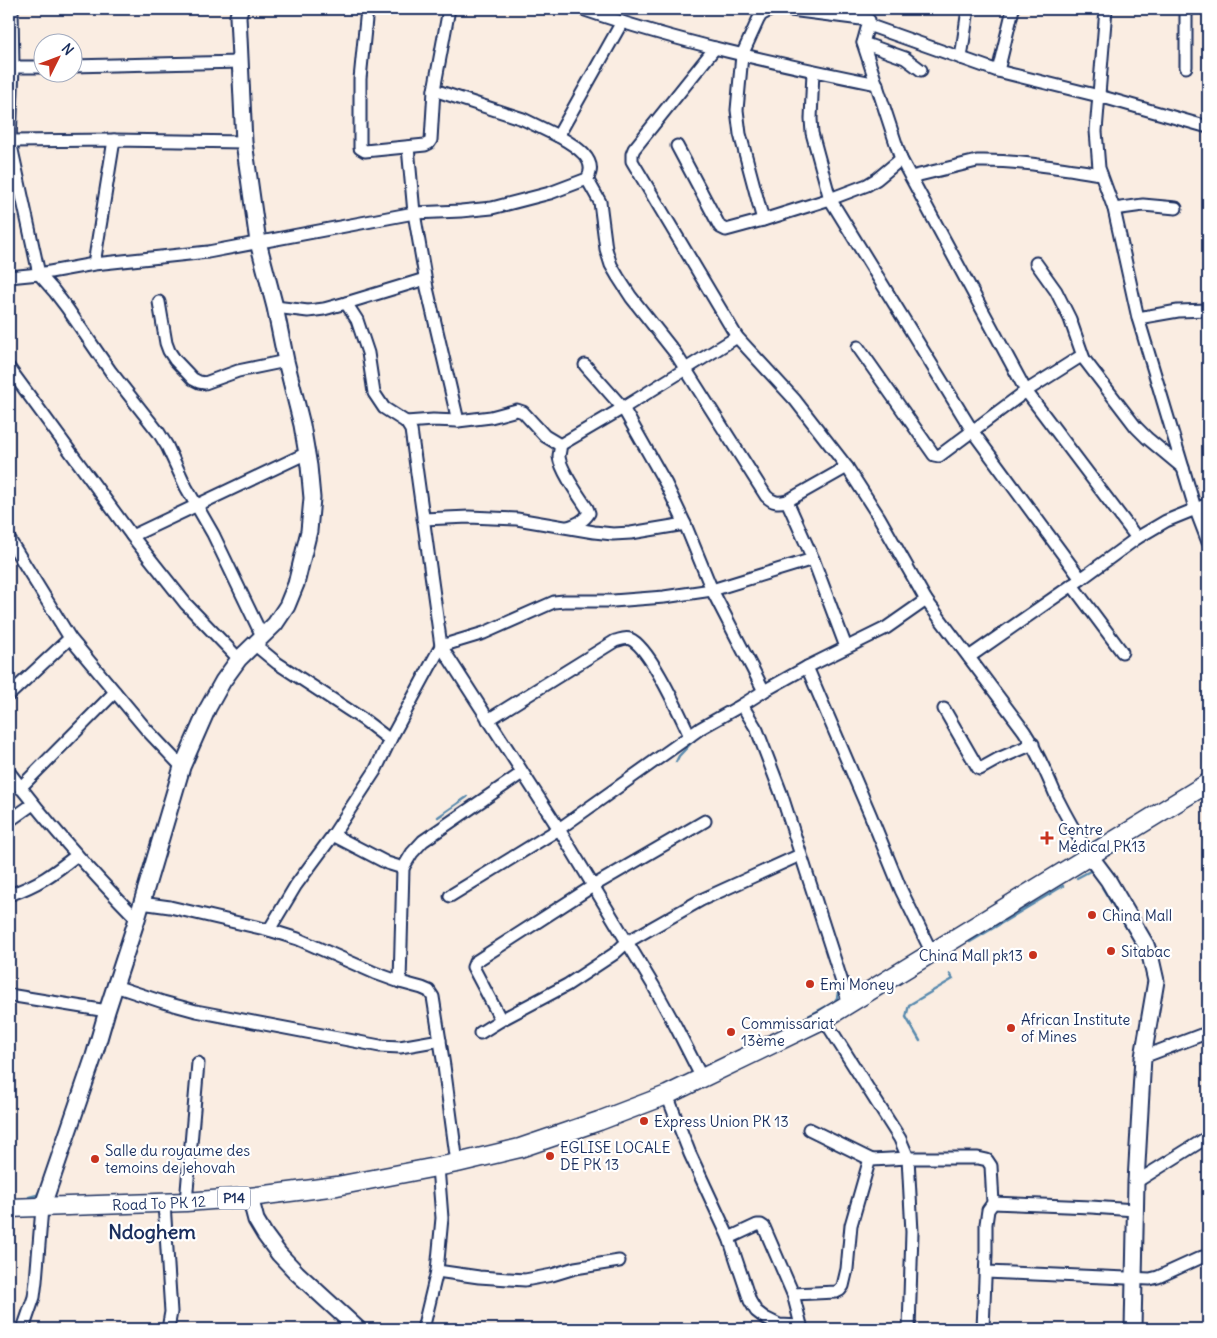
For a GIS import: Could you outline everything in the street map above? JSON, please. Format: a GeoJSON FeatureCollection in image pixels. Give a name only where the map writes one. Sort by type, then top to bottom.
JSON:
{"type":"FeatureCollection","features":[{"type":"Feature","properties":{"kind":"main road","name":"P14"},"geometry":{"type":"LineString","coordinates":[[457,1163],[520,1148],[599,1122],[667,1095],[824,1019],[1208,783]]}},
{"type":"Feature","properties":{"kind":"main road","name":"Road To PK 12"},"geometry":{"type":"LineString","coordinates":[[9,1208],[186,1202],[250,1197],[337,1186],[457,1163]]}},
{"type":"Feature","properties":{"kind":"street"},"geometry":{"type":"LineString","coordinates":[[12,9],[9,141],[39,274],[63,302],[111,372],[159,432],[186,487],[213,534],[258,640],[278,663],[364,720],[390,740]]}},
{"type":"Feature","properties":{"kind":"street"},"geometry":{"type":"LineString","coordinates":[[23,1329],[34,1297],[42,1208],[94,1056],[182,767],[208,708],[223,681],[239,659],[275,624],[287,606],[296,584],[309,531],[312,498],[307,453],[275,307],[258,242],[244,142],[238,16],[240,9]]}},
{"type":"Feature","properties":{"kind":"street"},"geometry":{"type":"LineString","coordinates":[[367,9],[360,79],[360,148],[365,151],[425,145],[431,140],[434,90],[449,9]]}},
{"type":"Feature","properties":{"kind":"street"},"geometry":{"type":"LineString","coordinates":[[582,9],[742,55],[877,84]]}},
{"type":"Feature","properties":{"kind":"street"},"geometry":{"type":"LineString","coordinates":[[763,220],[740,134],[737,110],[742,55],[758,20],[772,9]]}},
{"type":"Feature","properties":{"kind":"street"},"geometry":{"type":"LineString","coordinates":[[783,9],[869,18],[961,58],[998,71],[1098,96],[1208,127]]}},
{"type":"Feature","properties":{"kind":"street"},"geometry":{"type":"LineString","coordinates":[[998,71],[1013,9]]}},
{"type":"Feature","properties":{"kind":"street"},"geometry":{"type":"LineString","coordinates":[[1106,9],[1096,131],[1101,174],[1114,209],[1138,318],[1195,508],[1208,542]]}},
{"type":"Feature","properties":{"kind":"street"},"geometry":{"type":"LineString","coordinates":[[1186,9],[1186,67]]}},
{"type":"Feature","properties":{"kind":"street"},"geometry":{"type":"LineString","coordinates":[[961,58],[967,16]]}},
{"type":"Feature","properties":{"kind":"street"},"geometry":{"type":"LineString","coordinates":[[869,18],[863,43],[901,159],[1026,391],[1137,538]]}},
{"type":"Feature","properties":{"kind":"street"},"geometry":{"type":"LineString","coordinates":[[558,136],[622,22]]}},
{"type":"Feature","properties":{"kind":"street"},"geometry":{"type":"LineString","coordinates":[[863,43],[905,58],[921,70]]}},
{"type":"Feature","properties":{"kind":"street"},"geometry":{"type":"LineString","coordinates":[[715,48],[634,149],[632,160],[737,337],[795,400],[847,467],[879,517],[926,600],[1033,744],[1070,824],[1108,880],[1146,945],[1152,959],[1156,981],[1143,1057],[1136,1182],[1133,1329]]}},
{"type":"Feature","properties":{"kind":"street"},"geometry":{"type":"LineString","coordinates":[[82,66],[240,62]]}},
{"type":"Feature","properties":{"kind":"street"},"geometry":{"type":"LineString","coordinates":[[11,67],[32,66]]}},
{"type":"Feature","properties":{"kind":"street"},"geometry":{"type":"LineString","coordinates":[[812,71],[812,133],[830,199],[973,432],[1077,582],[1122,652]]}},
{"type":"Feature","properties":{"kind":"street"},"geometry":{"type":"LineString","coordinates":[[9,277],[39,274],[94,264],[208,252],[414,213],[492,208],[550,193],[587,179],[591,170],[588,160],[576,146],[523,119],[434,90]]}},
{"type":"Feature","properties":{"kind":"street"},"geometry":{"type":"LineString","coordinates":[[94,264],[114,140]]}},
{"type":"Feature","properties":{"kind":"street"},"geometry":{"type":"LineString","coordinates":[[9,141],[244,142]]}},
{"type":"Feature","properties":{"kind":"street"},"geometry":{"type":"LineString","coordinates":[[677,146],[720,227],[726,230],[830,199],[867,184],[877,179],[901,159]]}},
{"type":"Feature","properties":{"kind":"street"},"geometry":{"type":"LineString","coordinates":[[408,147],[414,213],[425,279],[458,422]]}},
{"type":"Feature","properties":{"kind":"street"},"geometry":{"type":"LineString","coordinates":[[911,177],[977,161],[1032,164],[1101,174]]}},
{"type":"Feature","properties":{"kind":"street"},"geometry":{"type":"LineString","coordinates":[[587,179],[600,202],[606,249],[615,271],[631,297],[665,339],[766,496],[772,501],[779,503],[847,467]]}},
{"type":"Feature","properties":{"kind":"street"},"geometry":{"type":"LineString","coordinates":[[1114,209],[1143,205],[1176,208]]}},
{"type":"Feature","properties":{"kind":"street"},"geometry":{"type":"LineString","coordinates":[[1036,263],[1056,291],[1070,319],[1084,359],[1136,427],[1183,468]]}},
{"type":"Feature","properties":{"kind":"street"},"geometry":{"type":"LineString","coordinates":[[275,307],[308,311],[324,309],[425,279]]}},
{"type":"Feature","properties":{"kind":"street"},"geometry":{"type":"LineString","coordinates":[[159,302],[169,351],[175,360],[199,382],[205,383],[238,371],[286,361]]}},
{"type":"Feature","properties":{"kind":"street"},"geometry":{"type":"LineString","coordinates":[[346,304],[357,320],[368,353],[374,393],[384,408],[406,422],[411,430],[441,646],[559,829],[654,985],[702,1078]]}},
{"type":"Feature","properties":{"kind":"street"},"geometry":{"type":"LineString","coordinates":[[1138,318],[1178,311],[1208,310]]}},
{"type":"Feature","properties":{"kind":"street"},"geometry":{"type":"LineString","coordinates":[[560,445],[737,337]]}},
{"type":"Feature","properties":{"kind":"street"},"geometry":{"type":"LineString","coordinates":[[858,347],[936,456],[940,456],[1026,391],[1078,358],[1084,359]]}},
{"type":"Feature","properties":{"kind":"street"},"geometry":{"type":"LineString","coordinates":[[586,365],[623,408],[666,484],[685,524],[712,590],[764,692]]}},
{"type":"Feature","properties":{"kind":"street"},"geometry":{"type":"LineString","coordinates":[[9,368],[132,536],[186,604],[239,659]]}},
{"type":"Feature","properties":{"kind":"street"},"geometry":{"type":"LineString","coordinates":[[406,422],[433,420],[458,422],[491,417],[517,410],[522,412],[545,436],[560,445]]}},
{"type":"Feature","properties":{"kind":"street"},"geometry":{"type":"LineString","coordinates":[[560,445],[559,458],[569,480],[589,513],[586,518],[568,527]]}},
{"type":"Feature","properties":{"kind":"street"},"geometry":{"type":"LineString","coordinates":[[132,536],[307,453]]}},
{"type":"Feature","properties":{"kind":"street"},"geometry":{"type":"LineString","coordinates":[[787,500],[813,559],[846,648]]}},
{"type":"Feature","properties":{"kind":"street"},"geometry":{"type":"LineString","coordinates":[[968,657],[1137,538],[1166,521],[1208,504]]}},
{"type":"Feature","properties":{"kind":"street"},"geometry":{"type":"LineString","coordinates":[[423,518],[517,519],[613,534],[685,524]]}},
{"type":"Feature","properties":{"kind":"street"},"geometry":{"type":"LineString","coordinates":[[9,539],[14,557],[70,638],[146,729],[182,767]]}},
{"type":"Feature","properties":{"kind":"street"},"geometry":{"type":"LineString","coordinates":[[269,930],[296,885],[333,835],[375,771],[441,646],[484,633],[554,602],[613,601],[664,597],[712,590],[813,559]]}},
{"type":"Feature","properties":{"kind":"street"},"geometry":{"type":"LineString","coordinates":[[450,896],[559,829],[721,716],[806,667],[886,628],[926,600]]}},
{"type":"Feature","properties":{"kind":"street"},"geometry":{"type":"LineString","coordinates":[[9,695],[70,638]]}},
{"type":"Feature","properties":{"kind":"street"},"geometry":{"type":"LineString","coordinates":[[488,720],[615,641],[625,638],[634,642],[654,666],[690,736]]}},
{"type":"Feature","properties":{"kind":"street"},"geometry":{"type":"LineString","coordinates":[[806,667],[901,890],[932,952]]}},
{"type":"Feature","properties":{"kind":"street"},"geometry":{"type":"LineString","coordinates":[[20,788],[115,692]]}},
{"type":"Feature","properties":{"kind":"street"},"geometry":{"type":"LineString","coordinates":[[742,705],[757,730],[781,793],[849,1004]]}},
{"type":"Feature","properties":{"kind":"street"},"geometry":{"type":"LineString","coordinates":[[944,709],[980,769],[1033,744]]}},
{"type":"Feature","properties":{"kind":"street"},"geometry":{"type":"LineString","coordinates":[[9,772],[33,804],[77,855],[137,919]]}},
{"type":"Feature","properties":{"kind":"street"},"geometry":{"type":"LineString","coordinates":[[400,982],[403,868],[412,853],[423,841],[522,773]]}},
{"type":"Feature","properties":{"kind":"street"},"geometry":{"type":"LineString","coordinates":[[9,821],[33,804]]}},
{"type":"Feature","properties":{"kind":"street"},"geometry":{"type":"LineString","coordinates":[[501,1020],[473,967],[474,964],[594,886],[705,821]]}},
{"type":"Feature","properties":{"kind":"street"},"geometry":{"type":"LineString","coordinates":[[333,835],[387,863],[403,868]]}},
{"type":"Feature","properties":{"kind":"street"},"geometry":{"type":"LineString","coordinates":[[9,895],[37,884],[77,855]]}},
{"type":"Feature","properties":{"kind":"street"},"geometry":{"type":"LineString","coordinates":[[480,1033],[567,985],[614,954],[627,942],[700,900],[800,855]]}},
{"type":"Feature","properties":{"kind":"street"},"geometry":{"type":"LineString","coordinates":[[142,903],[170,907],[269,930],[298,939],[348,962],[429,991],[433,997],[457,1163]]}},
{"type":"Feature","properties":{"kind":"street"},"geometry":{"type":"LineString","coordinates":[[115,986],[196,1011],[380,1046],[400,1047],[440,1040]]}},
{"type":"Feature","properties":{"kind":"street"},"geometry":{"type":"LineString","coordinates":[[9,995],[107,1011]]}},
{"type":"Feature","properties":{"kind":"street"},"geometry":{"type":"LineString","coordinates":[[824,1019],[900,1139],[908,1158],[912,1232],[909,1329]]}},
{"type":"Feature","properties":{"kind":"street"},"geometry":{"type":"LineString","coordinates":[[1143,1057],[1200,1035],[1208,1037]]}},
{"type":"Feature","properties":{"kind":"street"},"geometry":{"type":"LineString","coordinates":[[186,1202],[198,1063]]}},
{"type":"Feature","properties":{"kind":"street"},"geometry":{"type":"LineString","coordinates":[[667,1095],[690,1154],[729,1238],[750,1301],[756,1311],[765,1318],[779,1325],[802,1328],[794,1294],[764,1228],[761,1225],[757,1225],[729,1238]]}},
{"type":"Feature","properties":{"kind":"street"},"geometry":{"type":"LineString","coordinates":[[809,1129],[872,1160],[908,1158],[978,1158],[987,1160],[991,1166],[993,1204],[988,1210],[986,1224],[983,1329]]}},
{"type":"Feature","properties":{"kind":"street"},"geometry":{"type":"LineString","coordinates":[[1136,1182],[1208,1137]]}},
{"type":"Feature","properties":{"kind":"street"},"geometry":{"type":"LineString","coordinates":[[794,1294],[836,1292],[843,1286],[847,1269],[851,1225],[867,1166],[872,1160]]}},
{"type":"Feature","properties":{"kind":"street"},"geometry":{"type":"LineString","coordinates":[[423,1329],[437,1271],[442,1218],[438,1167]]}},
{"type":"Feature","properties":{"kind":"street"},"geometry":{"type":"LineString","coordinates":[[250,1197],[256,1220],[279,1254],[358,1329]]}},
{"type":"Feature","properties":{"kind":"street"},"geometry":{"type":"LineString","coordinates":[[164,1203],[171,1312],[168,1329]]}},
{"type":"Feature","properties":{"kind":"street"},"geometry":{"type":"LineString","coordinates":[[993,1204],[1091,1206],[1135,1210]]}},
{"type":"Feature","properties":{"kind":"street"},"geometry":{"type":"LineString","coordinates":[[986,1272],[1150,1279],[1206,1255]]}},
{"type":"Feature","properties":{"kind":"street"},"geometry":{"type":"LineString","coordinates":[[437,1271],[479,1277],[525,1280],[575,1268],[619,1261]]}},
{"type":"Feature","properties":{"kind":"waterway"},"geometry":{"type":"LineString","coordinates":[[676,762],[679,756],[695,739]]}},
{"type":"Feature","properties":{"kind":"waterway"},"geometry":{"type":"LineString","coordinates":[[438,817],[467,797]]}},
{"type":"Feature","properties":{"kind":"waterway"},"geometry":{"type":"LineString","coordinates":[[1088,845],[1108,834]]}},
{"type":"Feature","properties":{"kind":"waterway"},"geometry":{"type":"LineString","coordinates":[[1077,878],[1092,870]]}},
{"type":"Feature","properties":{"kind":"waterway"},"geometry":{"type":"LineString","coordinates":[[970,942],[1063,886]]}},
{"type":"Feature","properties":{"kind":"waterway"},"geometry":{"type":"LineString","coordinates":[[1102,887],[1141,952]]}},
{"type":"Feature","properties":{"kind":"waterway"},"geometry":{"type":"LineString","coordinates":[[920,1041],[906,1017],[909,1005],[953,979],[950,974]]}},
{"type":"Feature","properties":{"kind":"waterway"},"geometry":{"type":"LineString","coordinates":[[799,1021],[834,1002],[837,998],[839,987]]}},
{"type":"Feature","properties":{"kind":"waterway"},"geometry":{"type":"LineString","coordinates":[[29,1197],[37,1195],[41,1188]]}},
{"type":"Feature","properties":{"kind":"place","name":"Centre Médical PK13"},"geometry":{"type":"Point","coordinates":[1047,838]}},
{"type":"Feature","properties":{"kind":"place","name":"China Mall"},"geometry":{"type":"Point","coordinates":[1092,915]}},
{"type":"Feature","properties":{"kind":"place","name":"Sitabac"},"geometry":{"type":"Point","coordinates":[1111,951]}},
{"type":"Feature","properties":{"kind":"place","name":"China Mall pk13"},"geometry":{"type":"Point","coordinates":[1033,955]}},
{"type":"Feature","properties":{"kind":"place","name":"Emi Money"},"geometry":{"type":"Point","coordinates":[810,984]}},
{"type":"Feature","properties":{"kind":"place","name":"African Institute of Mines"},"geometry":{"type":"Point","coordinates":[1011,1028]}},
{"type":"Feature","properties":{"kind":"place","name":"Commissariat 13ème"},"geometry":{"type":"Point","coordinates":[731,1032]}},
{"type":"Feature","properties":{"kind":"place","name":"Express Union PK 13"},"geometry":{"type":"Point","coordinates":[644,1121]}},
{"type":"Feature","properties":{"kind":"place","name":"EGLISE LOCALE DE PK 13"},"geometry":{"type":"Point","coordinates":[550,1156]}},
{"type":"Feature","properties":{"kind":"place","name":"Salle du royaume des temoins de jehovah"},"geometry":{"type":"Point","coordinates":[95,1159]}},
{"type":"Feature","properties":{"kind":"district","name":"Ndoghem"},"geometry":{"type":"Point","coordinates":[152,1231]}}]}
